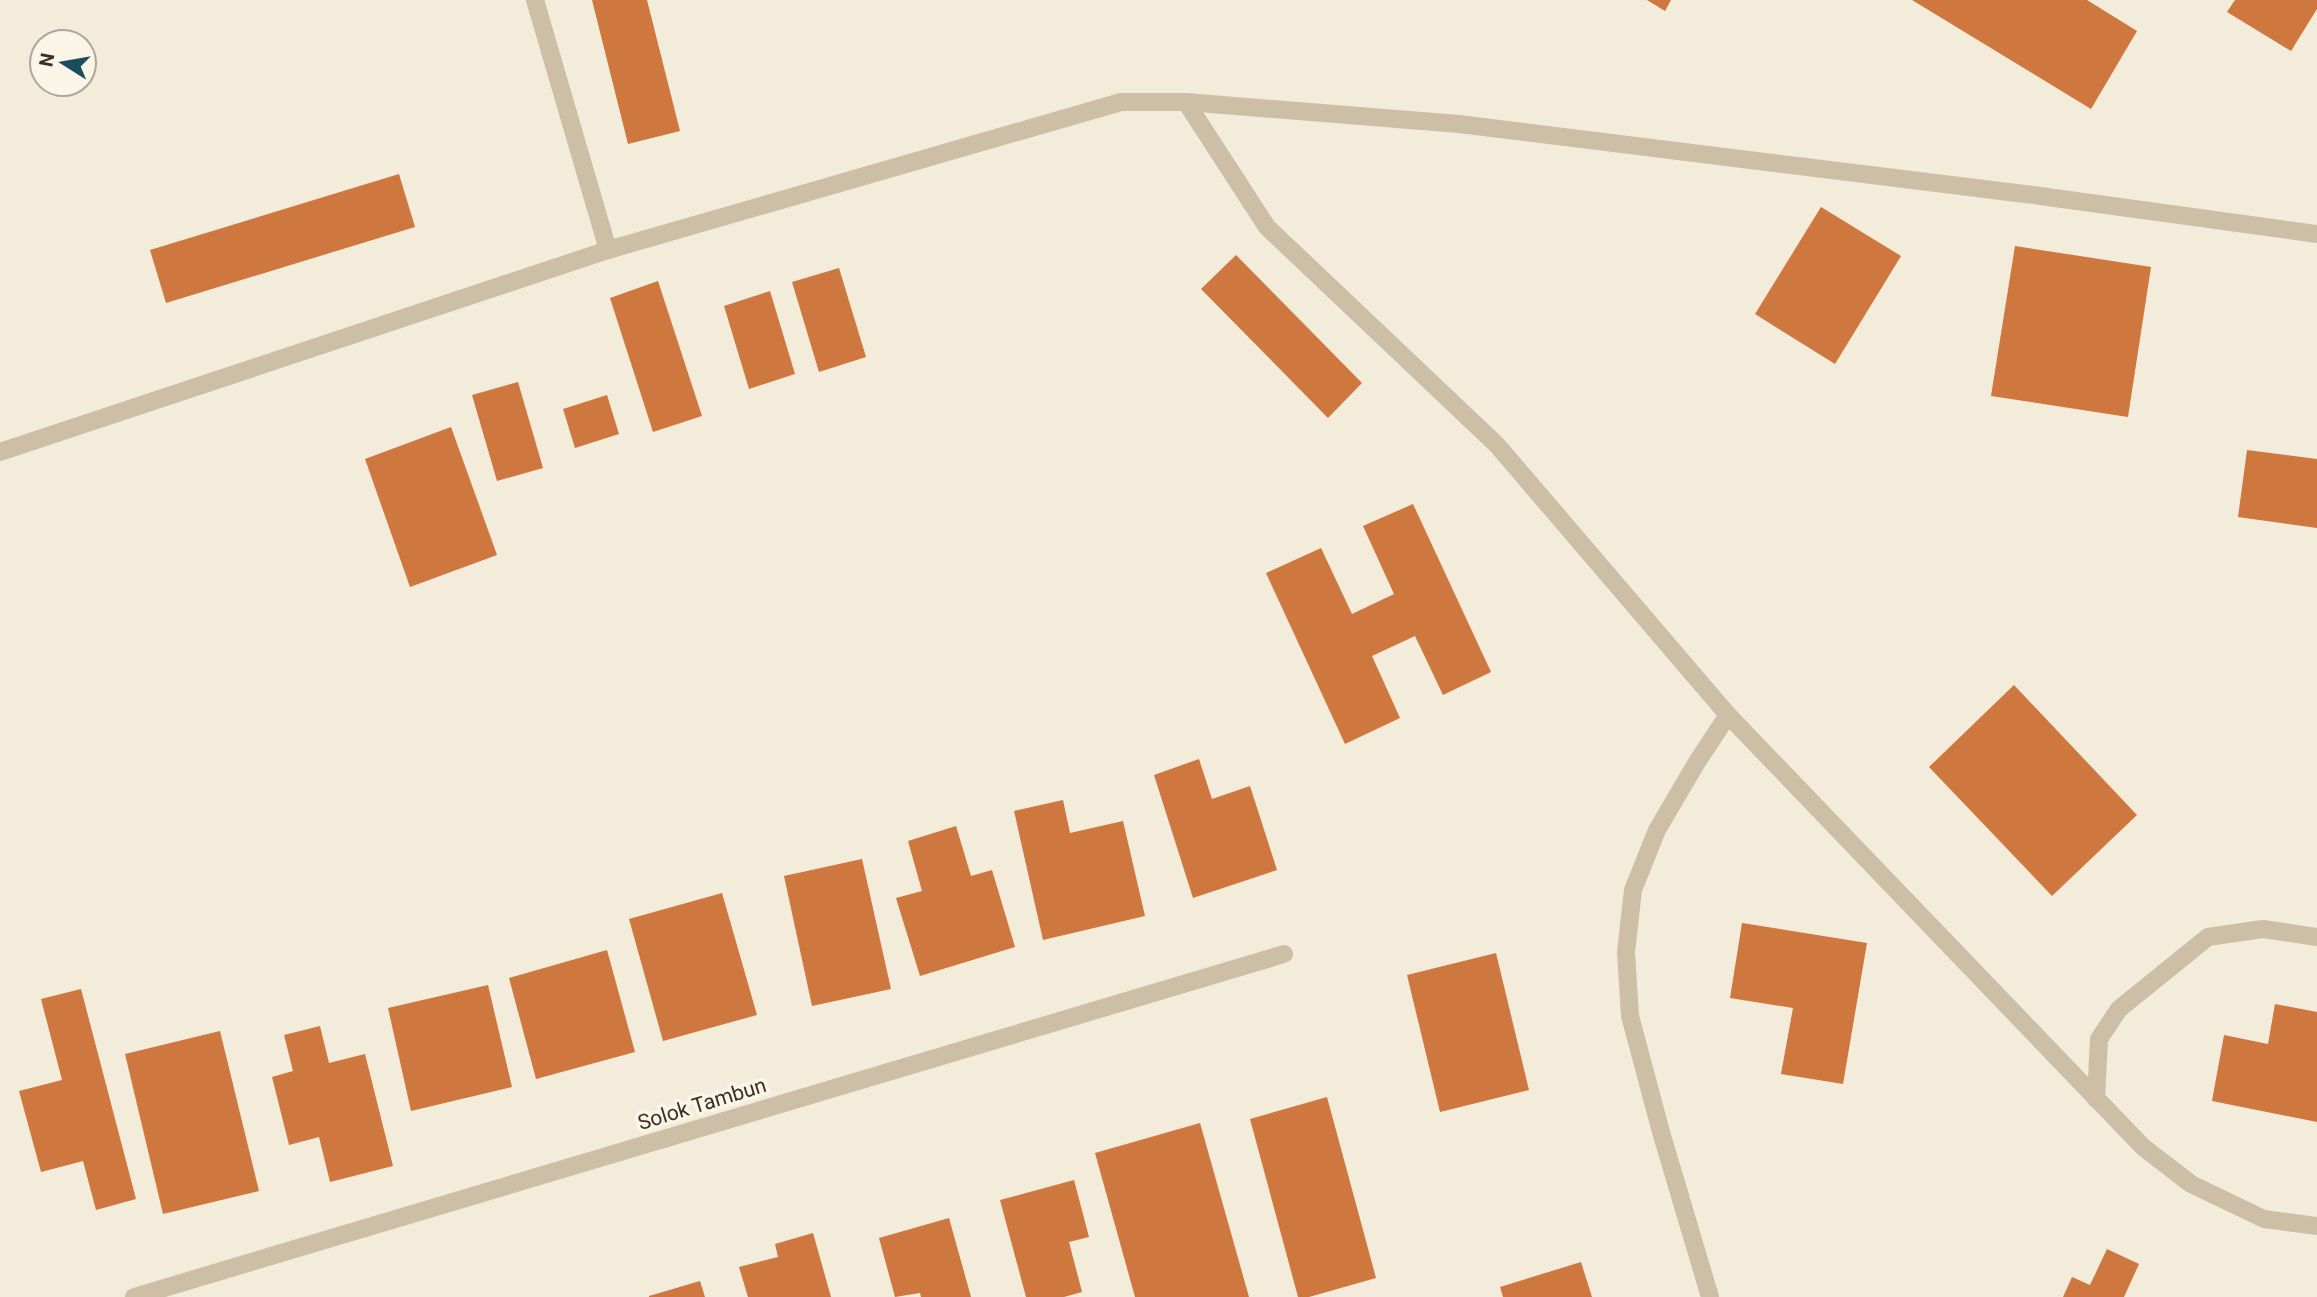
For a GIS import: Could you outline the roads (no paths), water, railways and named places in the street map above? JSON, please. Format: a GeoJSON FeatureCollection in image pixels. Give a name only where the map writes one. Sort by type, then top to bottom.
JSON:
{"type":"FeatureCollection","features":[{"type":"Feature","properties":{"kind":"street"},"geometry":{"type":"LineString","coordinates":[[535,0],[608,250]]}},
{"type":"Feature","properties":{"kind":"street"},"geometry":{"type":"LineString","coordinates":[[0,452],[608,250],[1121,102],[1186,102],[1459,124],[2019,193],[2317,234]]}},
{"type":"Feature","properties":{"kind":"street"},"geometry":{"type":"LineString","coordinates":[[1186,102],[1267,227],[1497,445],[1728,715],[2143,1147],[2191,1184],[2264,1219],[2317,1226]]}},
{"type":"Feature","properties":{"kind":"street"},"geometry":{"type":"LineString","coordinates":[[1710,1297],[1630,1016],[1626,951],[1633,890],[1657,830],[1728,715]]}},
{"type":"Feature","properties":{"kind":"street"},"geometry":{"type":"LineString","coordinates":[[2096,1099],[2099,1039],[2119,1009],[2208,937],[2263,929],[2317,937]]}},
{"type":"Feature","properties":{"kind":"street","name":"Solok Tambun"},"geometry":{"type":"LineString","coordinates":[[134,1297],[1284,954]]}}]}
